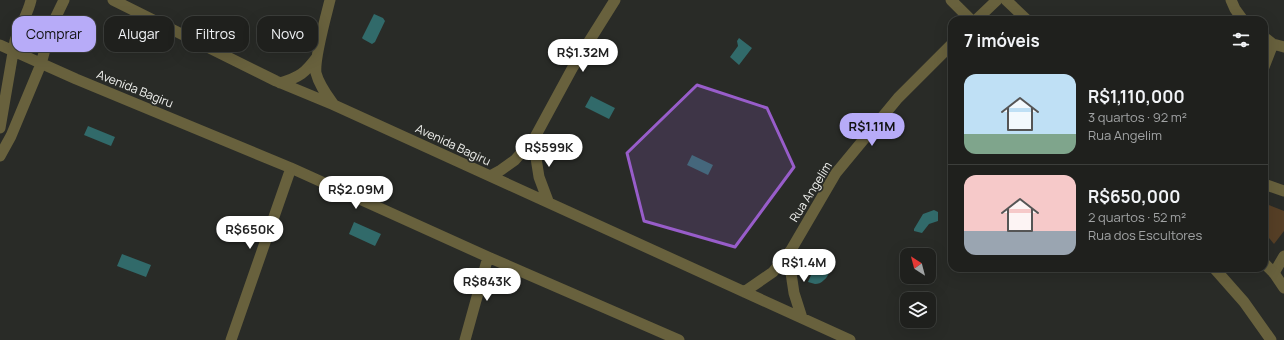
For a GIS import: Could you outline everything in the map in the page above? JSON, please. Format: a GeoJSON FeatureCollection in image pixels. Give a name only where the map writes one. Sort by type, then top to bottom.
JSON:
{"type":"FeatureCollection","features":[{"type":"Feature","properties":{"kind":"street"},"geometry":{"type":"LineString","coordinates":[[25,16],[31,0]]}},
{"type":"Feature","properties":{"kind":"street"},"geometry":{"type":"LineString","coordinates":[[0,156],[41,64],[51,27],[64,0]]}},
{"type":"Feature","properties":{"kind":"street","name":"Avenida Bagiru"},"geometry":{"type":"LineString","coordinates":[[113,0],[280,83],[334,105],[850,340]]}},
{"type":"Feature","properties":{"kind":"street"},"geometry":{"type":"LineString","coordinates":[[330,0],[317,56],[316,72],[320,85],[334,105]]}},
{"type":"Feature","properties":{"kind":"street"},"geometry":{"type":"LineString","coordinates":[[490,176],[515,160],[535,137],[573,67],[615,0]]}},
{"type":"Feature","properties":{"kind":"street"},"geometry":{"type":"LineString","coordinates":[[951,0],[967,16]]}},
{"type":"Feature","properties":{"kind":"street"},"geometry":{"type":"LineString","coordinates":[[980,16],[997,0]]}},
{"type":"Feature","properties":{"kind":"street"},"geometry":{"type":"LineString","coordinates":[[1006,0],[1023,16]]}},
{"type":"Feature","properties":{"kind":"street"},"geometry":{"type":"LineString","coordinates":[[1231,0],[1240,16]]}},
{"type":"Feature","properties":{"kind":"street"},"geometry":{"type":"LineString","coordinates":[[1268,39],[1279,45],[1268,61]]}},
{"type":"Feature","properties":{"kind":"street","name":"Avenida Bagiru"},"geometry":{"type":"LineString","coordinates":[[0,45],[12,51]]}},
{"type":"Feature","properties":{"kind":"street","name":"Rua Angelim"},"geometry":{"type":"LineString","coordinates":[[744,292],[773,272],[791,250],[836,173],[898,98],[948,48]]}},
{"type":"Feature","properties":{"kind":"street"},"geometry":{"type":"LineString","coordinates":[[0,128],[14,52]]}},
{"type":"Feature","properties":{"kind":"street","name":"Avenida Bagiru"},"geometry":{"type":"LineString","coordinates":[[14,52],[291,168],[488,257],[679,340]]}},
{"type":"Feature","properties":{"kind":"street"},"geometry":{"type":"LineString","coordinates":[[280,83],[295,78],[307,70],[317,56]]}},
{"type":"Feature","properties":{"kind":"street"},"geometry":{"type":"LineString","coordinates":[[535,137],[539,177],[548,202]]}},
{"type":"Feature","properties":{"kind":"street"},"geometry":{"type":"LineString","coordinates":[[231,340],[291,168]]}},
{"type":"Feature","properties":{"kind":"street"},"geometry":{"type":"LineString","coordinates":[[1268,185],[1284,191]]}},
{"type":"Feature","properties":{"kind":"street"},"geometry":{"type":"LineString","coordinates":[[791,250],[791,273],[794,293],[802,318]]}},
{"type":"Feature","properties":{"kind":"street"},"geometry":{"type":"LineString","coordinates":[[1274,273],[1284,256]]}},
{"type":"Feature","properties":{"kind":"street"},"geometry":{"type":"LineString","coordinates":[[465,340],[488,257]]}},
{"type":"Feature","properties":{"kind":"street"},"geometry":{"type":"LineString","coordinates":[[1268,267],[1284,288]]}},
{"type":"Feature","properties":{"kind":"street"},"geometry":{"type":"LineString","coordinates":[[1218,272],[1244,302],[1271,340]]}},
{"type":"Feature","properties":{"kind":"highlighted area"},"geometry":{"type":"Polygon","coordinates":[[[697,85],[767,108],[794,167],[735,247],[644,221],[627,153],[697,85]]]}},
{"type":"Feature","properties":{"kind":"shaded area"},"geometry":{"type":"Polygon","coordinates":[[[1268,205],[1284,211],[1284,231],[1274,244],[1268,237],[1268,205]]]}},
{"type":"Feature","properties":{"kind":"water"},"geometry":{"type":"Polygon","coordinates":[[[374,14],[383,18],[385,21],[375,42],[372,44],[362,38],[374,14]]]}},
{"type":"Feature","properties":{"kind":"water"},"geometry":{"type":"Polygon","coordinates":[[[739,38],[752,48],[739,65],[730,57],[738,46],[737,41],[739,38]]]}},
{"type":"Feature","properties":{"kind":"water"},"geometry":{"type":"Polygon","coordinates":[[[591,96],[615,108],[609,119],[585,107],[591,96]]]}},
{"type":"Feature","properties":{"kind":"water"},"geometry":{"type":"Polygon","coordinates":[[[88,126],[115,137],[111,146],[84,135],[88,126]]]}},
{"type":"Feature","properties":{"kind":"water"},"geometry":{"type":"Polygon","coordinates":[[[692,155],[713,165],[708,175],[687,165],[692,155]]]}},
{"type":"Feature","properties":{"kind":"water"},"geometry":{"type":"Polygon","coordinates":[[[934,210],[938,212],[938,221],[929,224],[922,233],[914,231],[923,214],[934,210]]]}},
{"type":"Feature","properties":{"kind":"water"},"geometry":{"type":"Polygon","coordinates":[[[354,222],[381,234],[375,246],[349,234],[354,222]]]}},
{"type":"Feature","properties":{"kind":"water"},"geometry":{"type":"Polygon","coordinates":[[[122,254],[151,265],[146,277],[117,266],[122,254]]]}},
{"type":"Feature","properties":{"kind":"water"},"geometry":{"type":"Polygon","coordinates":[[[820,255],[828,260],[830,269],[828,276],[818,284],[808,282],[820,255]]]}}]}
